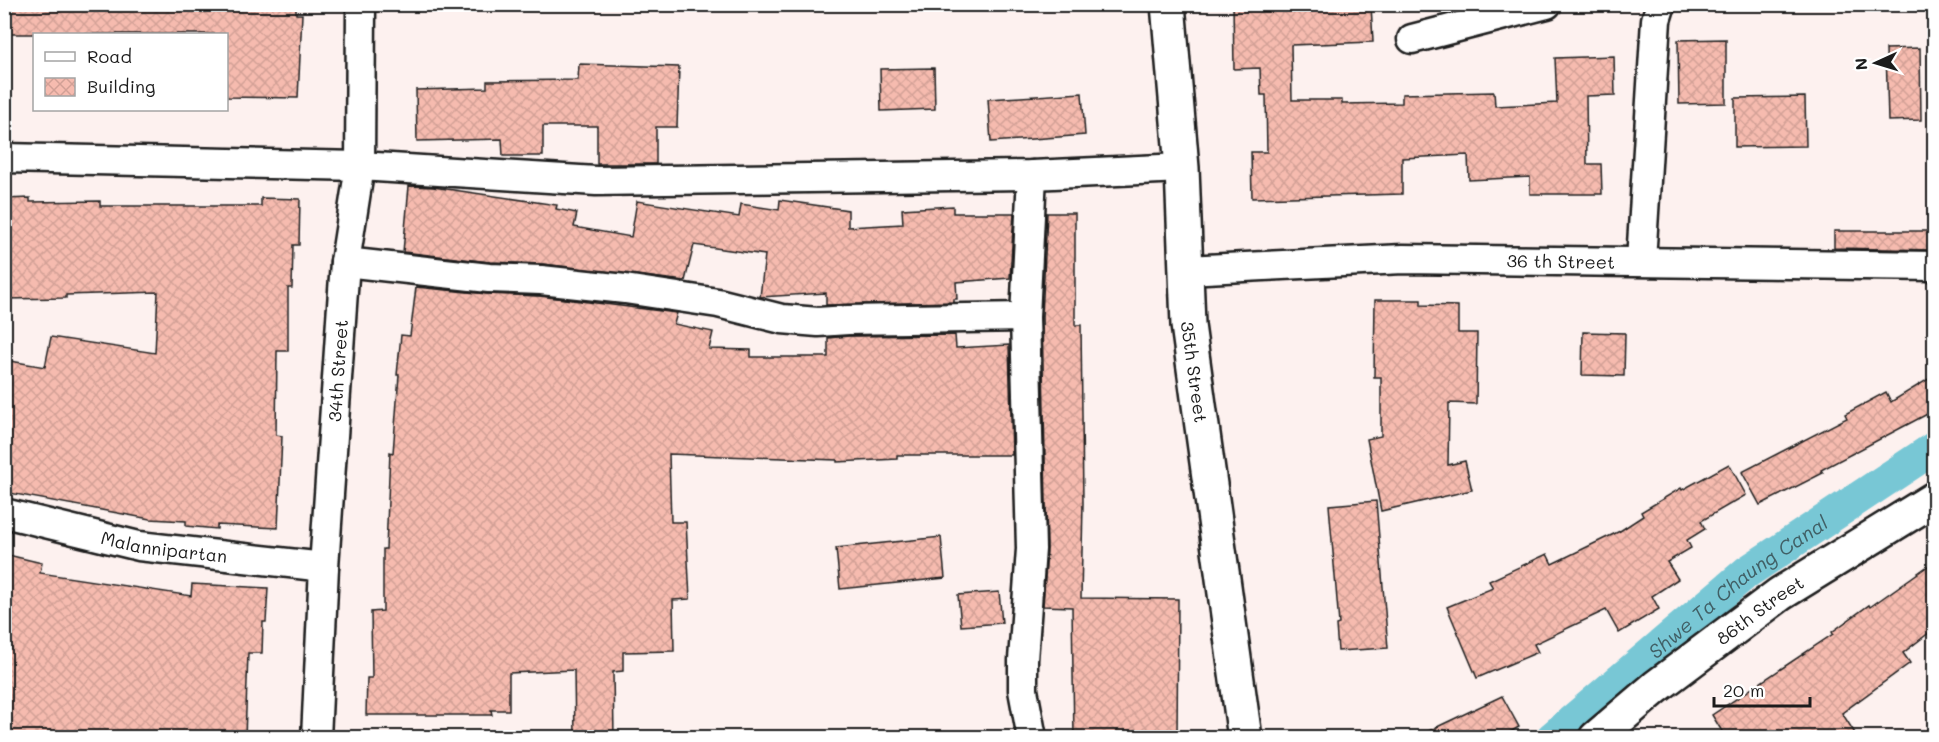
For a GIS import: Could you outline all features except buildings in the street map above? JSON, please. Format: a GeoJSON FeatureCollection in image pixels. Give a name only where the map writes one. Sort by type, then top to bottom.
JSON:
{"type":"FeatureCollection","features":[{"type":"Feature","properties":{"kind":"main road","name":"35th Street"},"geometry":{"type":"LineString","coordinates":[[1168,4],[1182,168],[1188,325],[1245,738]]}},
{"type":"Feature","properties":{"kind":"main road","name":"86th Street"},"geometry":{"type":"LineString","coordinates":[[1596,738],[1656,687],[1780,594],[1935,499]]}},
{"type":"Feature","properties":{"kind":"street","name":"34th Street"},"geometry":{"type":"LineString","coordinates":[[316,738],[324,567],[345,262],[360,166],[361,4]]}},
{"type":"Feature","properties":{"kind":"street"},"geometry":{"type":"LineString","coordinates":[[1412,39],[1547,4]]}},
{"type":"Feature","properties":{"kind":"street"},"geometry":{"type":"LineString","coordinates":[[1641,261],[1656,20],[1661,4]]}},
{"type":"Feature","properties":{"kind":"street"},"geometry":{"type":"LineString","coordinates":[[4,158],[360,166],[596,181],[1032,175],[1182,168]]}},
{"type":"Feature","properties":{"kind":"street"},"geometry":{"type":"LineString","coordinates":[[1032,175],[1025,317],[1032,549],[1023,660],[1023,690],[1032,738]]}},
{"type":"Feature","properties":{"kind":"street","name":"36 th Street"},"geometry":{"type":"LineString","coordinates":[[1186,270],[1403,259],[1935,266]]}},
{"type":"Feature","properties":{"kind":"street"},"geometry":{"type":"LineString","coordinates":[[345,262],[625,290],[718,303],[782,319],[818,322],[1025,317]]}},
{"type":"Feature","properties":{"kind":"street","name":"Malannipartan"},"geometry":{"type":"LineString","coordinates":[[4,513],[139,546],[324,567]]}},
{"type":"Feature","properties":{"kind":"waterway","name":"Shwe Ta Chaung Canal"},"geometry":{"type":"LineString","coordinates":[[1552,738],[1747,572],[1934,448]]}}]}
